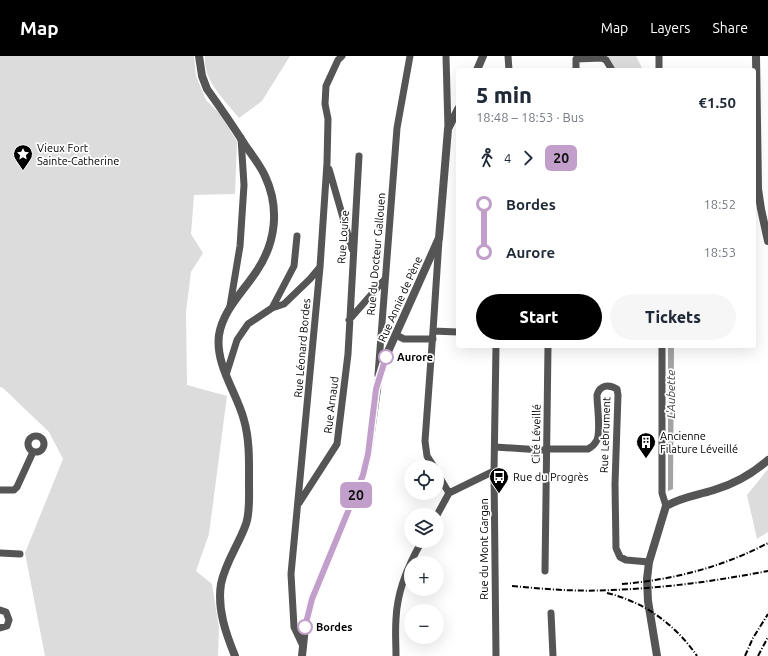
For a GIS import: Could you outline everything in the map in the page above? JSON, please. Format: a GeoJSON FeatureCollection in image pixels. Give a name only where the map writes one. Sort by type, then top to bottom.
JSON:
{"type":"FeatureCollection","features":[{"type":"Feature","properties":{"kind":"street"},"geometry":{"type":"LineString","coordinates":[[199,56],[202,76],[207,89],[265,174],[270,186],[275,212],[271,240],[263,260],[230,306],[222,322],[219,338],[221,356],[226,374],[247,430],[249,458],[248,510],[246,523],[224,575],[220,591],[221,614],[236,656]]}},
{"type":"Feature","properties":{"kind":"street","name":"Rue Léonard Bordes"},"geometry":{"type":"LineString","coordinates":[[302,644],[294,627],[291,574],[320,267],[327,163],[328,119],[325,104],[326,86],[338,60],[342,56]]}},
{"type":"Feature","properties":{"kind":"street","name":"Rue du Docteur Gallouen"},"geometry":{"type":"LineString","coordinates":[[378,382],[397,128],[410,56]]}},
{"type":"Feature","properties":{"kind":"street"},"geometry":{"type":"LineString","coordinates":[[446,56],[448,129]]}},
{"type":"Feature","properties":{"kind":"street"},"geometry":{"type":"LineString","coordinates":[[478,68],[483,56]]}},
{"type":"Feature","properties":{"kind":"street"},"geometry":{"type":"LineString","coordinates":[[508,56],[508,68]]}},
{"type":"Feature","properties":{"kind":"street"},"geometry":{"type":"LineString","coordinates":[[658,56],[659,68]]}},
{"type":"Feature","properties":{"kind":"street"},"geometry":{"type":"LineString","coordinates":[[755,68],[756,56]]}},
{"type":"Feature","properties":{"kind":"street"},"geometry":{"type":"LineString","coordinates":[[576,68],[576,59],[602,58],[606,60],[611,68]]}},
{"type":"Feature","properties":{"kind":"street","name":"Rue Annie de Pène"},"geometry":{"type":"LineString","coordinates":[[302,656],[302,644],[312,599],[363,475],[368,454],[378,382],[386,356],[439,238],[448,129],[456,113]]}},
{"type":"Feature","properties":{"kind":"street"},"geometry":{"type":"LineString","coordinates":[[756,115],[758,189],[768,241]]}},
{"type":"Feature","properties":{"kind":"street"},"geometry":{"type":"LineString","coordinates":[[230,306],[240,246],[244,191],[241,138]]}},
{"type":"Feature","properties":{"kind":"street","name":"Rue Louise"},"geometry":{"type":"LineString","coordinates":[[349,320],[353,251],[356,233],[359,156]]}},
{"type":"Feature","properties":{"kind":"street"},"geometry":{"type":"LineString","coordinates":[[327,163],[353,251]]}},
{"type":"Feature","properties":{"kind":"street"},"geometry":{"type":"LineString","coordinates":[[272,308],[294,266],[297,236]]}},
{"type":"Feature","properties":{"kind":"street"},"geometry":{"type":"LineString","coordinates":[[430,460],[427,456],[425,441],[439,238]]}},
{"type":"Feature","properties":{"kind":"street"},"geometry":{"type":"LineString","coordinates":[[226,374],[237,340],[248,324],[272,308],[284,304],[310,279],[320,267]]}},
{"type":"Feature","properties":{"kind":"street"},"geometry":{"type":"LineString","coordinates":[[349,320],[385,279]]}},
{"type":"Feature","properties":{"kind":"street","name":"Rue Arnaud"},"geometry":{"type":"LineString","coordinates":[[298,505],[337,444],[348,354],[349,320]]}},
{"type":"Feature","properties":{"kind":"street"},"geometry":{"type":"LineString","coordinates":[[433,331],[456,332]]}},
{"type":"Feature","properties":{"kind":"street"},"geometry":{"type":"LineString","coordinates":[[396,334],[404,339],[433,339]]}},
{"type":"Feature","properties":{"kind":"street","name":"Rue du Mont Gargan"},"geometry":{"type":"LineString","coordinates":[[496,348],[494,471],[496,656]]}},
{"type":"Feature","properties":{"kind":"street","name":"Cité Léveillé"},"geometry":{"type":"LineString","coordinates":[[545,571],[548,449],[548,348]]}},
{"type":"Feature","properties":{"kind":"street"},"geometry":{"type":"LineString","coordinates":[[657,656],[647,593],[647,579],[650,562],[666,506],[662,493],[662,348]]}},
{"type":"Feature","properties":{"kind":"street","name":"Rue Lebrument"},"geometry":{"type":"LineString","coordinates":[[494,447],[541,450],[588,449],[597,441],[598,390],[604,386],[612,386],[617,389],[615,484],[616,548],[620,557],[626,560],[650,562]]}},
{"type":"Feature","properties":{"kind":"street"},"geometry":{"type":"LineString","coordinates":[[0,490],[14,490],[17,487],[33,452]]}},
{"type":"Feature","properties":{"kind":"street"},"geometry":{"type":"LineString","coordinates":[[666,506],[676,500],[737,482],[756,470],[768,460]]}},
{"type":"Feature","properties":{"kind":"street"},"geometry":{"type":"LineString","coordinates":[[441,508],[449,493],[494,471]]}},
{"type":"Feature","properties":{"kind":"street"},"geometry":{"type":"LineString","coordinates":[[444,485],[449,493]]}},
{"type":"Feature","properties":{"kind":"street"},"geometry":{"type":"LineString","coordinates":[[396,656],[396,619],[399,593],[405,576],[419,548]]}},
{"type":"Feature","properties":{"kind":"street"},"geometry":{"type":"LineString","coordinates":[[0,553],[20,554]]}},
{"type":"Feature","properties":{"kind":"street"},"geometry":{"type":"LineString","coordinates":[[0,610],[8,615],[9,620],[7,626],[0,628]]}},
{"type":"Feature","properties":{"kind":"street"},"geometry":{"type":"LineString","coordinates":[[551,613],[553,656]]}},
{"type":"Feature","properties":{"kind":"shaded area"},"geometry":{"type":"Polygon","coordinates":[[[0,56],[194,56],[196,76],[206,100],[221,115],[237,142],[235,194],[194,195],[191,234],[203,253],[191,272],[186,312],[187,385],[227,396],[209,534],[196,571],[212,584],[219,628],[218,656],[45,656],[25,553],[63,459],[49,432],[3,388],[0,387],[0,56]]]}},
{"type":"Feature","properties":{"kind":"shaded area"},"geometry":{"type":"Polygon","coordinates":[[[205,56],[290,56],[262,101],[239,118],[221,97],[211,82],[207,74],[205,56]]]}},
{"type":"Feature","properties":{"kind":"shaded area"},"geometry":{"type":"Polygon","coordinates":[[[605,56],[636,56],[642,68],[613,68],[605,56]]]}},
{"type":"Feature","properties":{"kind":"shaded area"},"geometry":{"type":"Polygon","coordinates":[[[768,469],[768,532],[757,539],[747,495],[768,469]]]}},
{"type":"Feature","properties":{"kind":"water","name":"L'Aubette"},"geometry":{"type":"Polygon","coordinates":[[[668,348],[674,348],[673,489],[668,491],[668,348]]]}},
{"type":"Feature","properties":{"kind":"railway"},"geometry":{"type":"LineString","coordinates":[[622,584],[678,576],[697,571],[733,559],[768,543]]}},
{"type":"Feature","properties":{"kind":"railway"},"geometry":{"type":"LineString","coordinates":[[512,586],[599,591],[651,588],[690,584],[768,571]]}},
{"type":"Feature","properties":{"kind":"railway"},"geometry":{"type":"LineString","coordinates":[[607,593],[634,602],[658,616],[679,634],[697,656]]}},
{"type":"Feature","properties":{"kind":"railway"},"geometry":{"type":"LineString","coordinates":[[745,656],[753,638],[768,614]]}},
{"type":"Feature","properties":{"kind":"railway"},"geometry":{"type":"LineString","coordinates":[[758,656],[768,637]]}},
{"type":"Feature","properties":{"kind":"bus line","name":"20"},"geometry":{"type":"LineString","coordinates":[[305,627],[312,599],[363,475],[368,454],[376,389],[386,357]]}},
{"type":"Feature","properties":{"kind":"place","name":"Vieux Fort Sainte-Catherine"},"geometry":{"type":"Point","coordinates":[23,171]}},
{"type":"Feature","properties":{"kind":"place","name":"Aurore"},"geometry":{"type":"Point","coordinates":[386,357]}},
{"type":"Feature","properties":{"kind":"place","name":"Ancienne Filature Léveillé"},"geometry":{"type":"Point","coordinates":[646,459]}},
{"type":"Feature","properties":{"kind":"place","name":"Rue du Progrès"},"geometry":{"type":"Point","coordinates":[499,494]}},
{"type":"Feature","properties":{"kind":"place","name":"Bordes"},"geometry":{"type":"Point","coordinates":[305,627]}}]}
